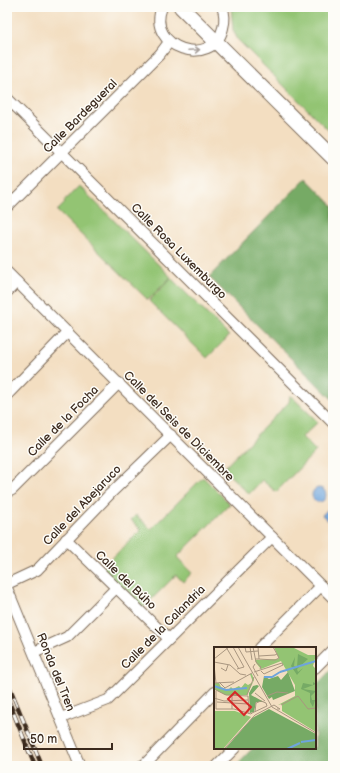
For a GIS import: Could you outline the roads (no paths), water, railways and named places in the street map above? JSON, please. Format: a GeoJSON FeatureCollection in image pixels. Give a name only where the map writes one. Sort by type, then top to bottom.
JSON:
{"type":"FeatureCollection","features":[{"type":"Feature","properties":{"kind":"main road"},"geometry":{"type":"LineString","coordinates":[[181,7],[333,158]]}},
{"type":"Feature","properties":{"kind":"street"},"geometry":{"type":"LineString","coordinates":[[162,7],[160,20],[161,28],[169,42],[184,50],[192,51],[204,48],[216,42],[222,32],[225,21],[222,7]]}},
{"type":"Feature","properties":{"kind":"street","name":"Calle Bardegueral"},"geometry":{"type":"LineString","coordinates":[[7,207],[160,54],[169,42]]}},
{"type":"Feature","properties":{"kind":"street","name":"Calle Rosa Luxemburgo"},"geometry":{"type":"LineString","coordinates":[[7,98],[333,423]]}},
{"type":"Feature","properties":{"kind":"street","name":"Calle del Seis de Diciembre"},"geometry":{"type":"LineString","coordinates":[[7,272],[333,598]]}},
{"type":"Feature","properties":{"kind":"street"},"geometry":{"type":"LineString","coordinates":[[7,292],[17,282]]}},
{"type":"Feature","properties":{"kind":"street"},"geometry":{"type":"LineString","coordinates":[[7,395],[68,332]]}},
{"type":"Feature","properties":{"kind":"street","name":"Calle de la Focha"},"geometry":{"type":"LineString","coordinates":[[7,492],[12,490],[119,383]]}},
{"type":"Feature","properties":{"kind":"street","name":"Calle del Abejaruco"},"geometry":{"type":"LineString","coordinates":[[7,584],[37,570],[110,494],[171,435]]}},
{"type":"Feature","properties":{"kind":"street","name":"Calle de la Calandria"},"geometry":{"type":"LineString","coordinates":[[61,718],[108,700],[272,537]]}},
{"type":"Feature","properties":{"kind":"street","name":"Calle del Búho"},"geometry":{"type":"LineString","coordinates":[[66,539],[169,639]]}},
{"type":"Feature","properties":{"kind":"street"},"geometry":{"type":"LineString","coordinates":[[260,647],[321,586]]}},
{"type":"Feature","properties":{"kind":"street","name":"Ronda del Tren"},"geometry":{"type":"LineString","coordinates":[[7,588],[80,766]]}},
{"type":"Feature","properties":{"kind":"street"},"geometry":{"type":"LineString","coordinates":[[34,652],[67,637],[116,588]]}},
{"type":"Feature","properties":{"kind":"street"},"geometry":{"type":"LineString","coordinates":[[316,667],[333,650]]}},
{"type":"Feature","properties":{"kind":"street"},"geometry":{"type":"LineString","coordinates":[[140,766],[144,765],[214,693]]}},
{"type":"Feature","properties":{"kind":"street"},"geometry":{"type":"LineString","coordinates":[[217,766],[234,749]]}},
{"type":"Feature","properties":{"kind":"water"},"geometry":{"type":"Polygon","coordinates":[[[319,488],[324,490],[326,495],[324,500],[319,502],[314,500],[312,495],[314,490],[319,488]]]}},
{"type":"Feature","properties":{"kind":"water"},"geometry":{"type":"Polygon","coordinates":[[[333,504],[333,525],[322,515],[333,504]]]}},
{"type":"Feature","properties":{"kind":"railway"},"geometry":{"type":"LineString","coordinates":[[7,681],[42,766]]}},
{"type":"Feature","properties":{"kind":"railway"},"geometry":{"type":"LineString","coordinates":[[7,697],[35,766]]}}]}
